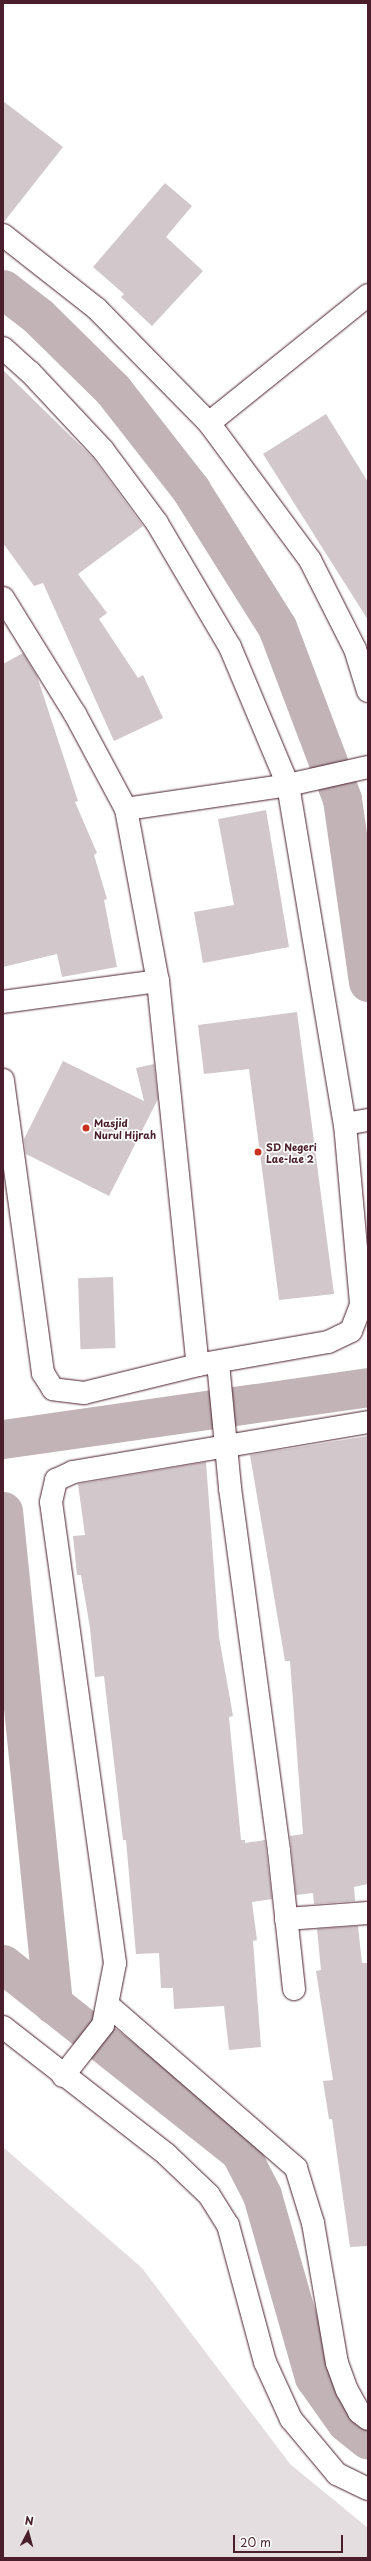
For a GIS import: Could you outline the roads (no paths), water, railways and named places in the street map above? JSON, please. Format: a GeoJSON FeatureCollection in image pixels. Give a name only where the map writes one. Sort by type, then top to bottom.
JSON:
{"type":"FeatureCollection","features":[{"type":"Feature","properties":{"kind":"street"},"geometry":{"type":"LineString","coordinates":[[3,235],[97,309],[209,423],[310,560],[355,649],[368,691]]}},
{"type":"Feature","properties":{"kind":"street"},"geometry":{"type":"LineString","coordinates":[[209,423],[368,295]]}},
{"type":"Feature","properties":{"kind":"street"},"geometry":{"type":"LineString","coordinates":[[3,348],[30,372],[103,450],[157,523],[230,647],[297,783],[345,1124],[361,1305],[351,1331],[328,1342],[211,1368],[84,1393],[53,1389],[43,1373],[3,1080]]}},
{"type":"Feature","properties":{"kind":"street"},"geometry":{"type":"LineString","coordinates":[[3,598],[75,714],[126,810],[158,981],[211,1368],[222,1422],[294,1989]]}},
{"type":"Feature","properties":{"kind":"street"},"geometry":{"type":"LineString","coordinates":[[126,810],[297,783],[368,767]]}},
{"type":"Feature","properties":{"kind":"street"},"geometry":{"type":"LineString","coordinates":[[3,1002],[158,981]]}},
{"type":"Feature","properties":{"kind":"street"},"geometry":{"type":"LineString","coordinates":[[345,1124],[368,1120]]}},
{"type":"Feature","properties":{"kind":"street"},"geometry":{"type":"LineString","coordinates":[[66,2072],[105,2015],[115,1963],[51,1502],[56,1480],[73,1472],[368,1422]]}},
{"type":"Feature","properties":{"kind":"street"},"geometry":{"type":"LineString","coordinates":[[286,1919],[368,1913]]}},
{"type":"Feature","properties":{"kind":"street"},"geometry":{"type":"LineString","coordinates":[[105,2015],[296,2168],[313,2223],[337,2363],[347,2390],[359,2412],[368,2419]]}},
{"type":"Feature","properties":{"kind":"street"},"geometry":{"type":"LineString","coordinates":[[3,2027],[66,2072],[166,2154],[209,2195],[228,2225],[266,2362],[291,2419],[337,2474],[368,2489]]}},
{"type":"Feature","properties":{"kind":"waterway"},"geometry":{"type":"LineString","coordinates":[[3,289],[38,316],[113,390],[191,490],[277,627],[342,799],[368,982]]}},
{"type":"Feature","properties":{"kind":"waterway"},"geometry":{"type":"LineString","coordinates":[[3,1439],[368,1387]]}},
{"type":"Feature","properties":{"kind":"waterway"},"geometry":{"type":"LineString","coordinates":[[3,1511],[53,2004]]}},
{"type":"Feature","properties":{"kind":"waterway"},"geometry":{"type":"LineString","coordinates":[[3,1964],[240,2152],[262,2195],[314,2377],[346,2422],[368,2440]]}},
{"type":"Feature","properties":{"kind":"place","name":"Masjid Nurul Hijrah"},"geometry":{"type":"Point","coordinates":[86,1128]}},
{"type":"Feature","properties":{"kind":"place","name":"SD Negeri Lae-lae 2"},"geometry":{"type":"Point","coordinates":[258,1152]}}]}
